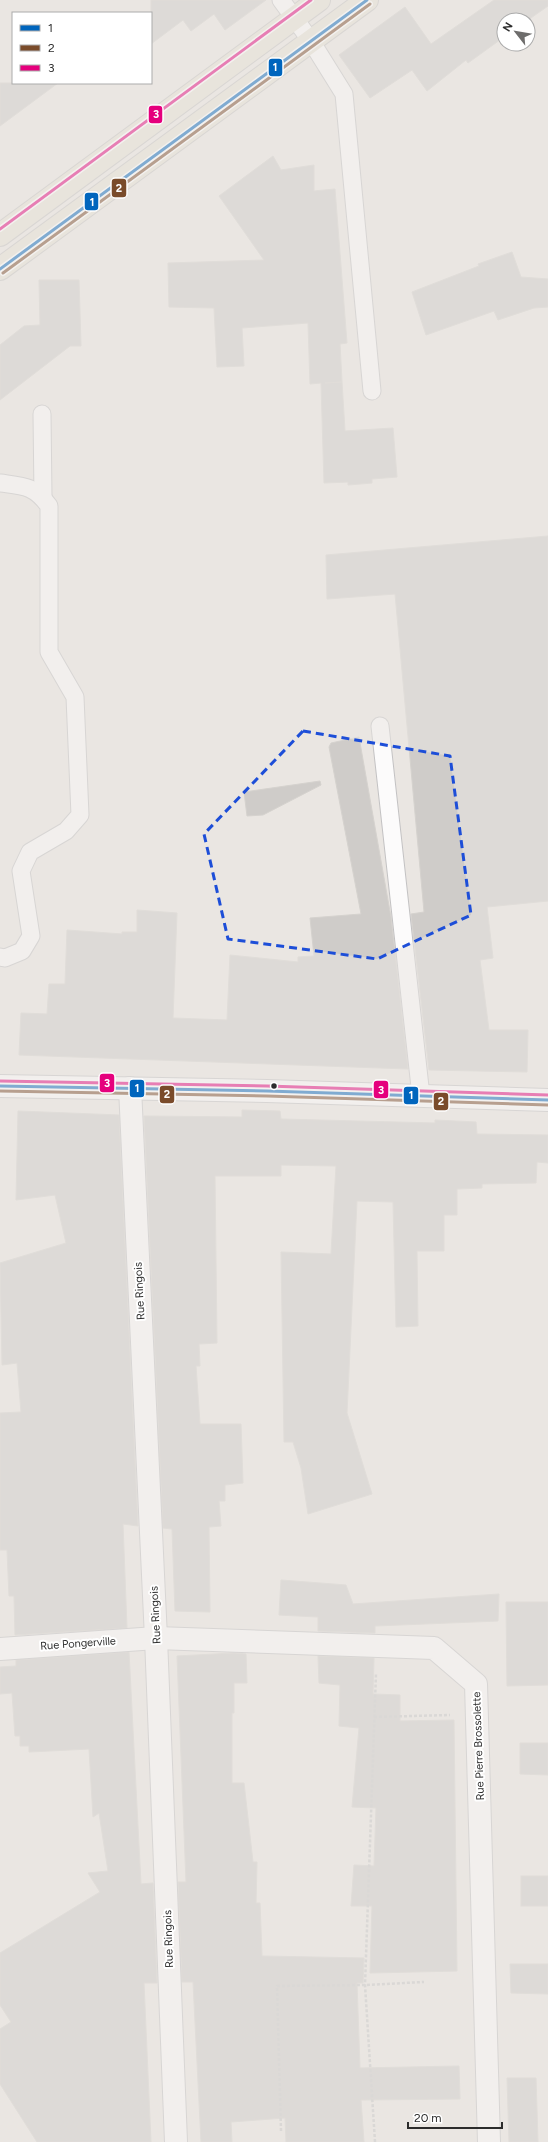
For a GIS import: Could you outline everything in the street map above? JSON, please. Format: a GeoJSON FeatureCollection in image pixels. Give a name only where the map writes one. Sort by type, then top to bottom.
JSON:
{"type":"FeatureCollection","features":[{"type":"Feature","properties":{"kind":"main road"},"geometry":{"type":"LineString","coordinates":[[0,235],[319,0]]}},
{"type":"Feature","properties":{"kind":"main road"},"geometry":{"type":"LineString","coordinates":[[0,269],[367,0]]}},
{"type":"Feature","properties":{"kind":"street"},"geometry":{"type":"LineString","coordinates":[[0,1086],[130,1088],[548,1100]]}},
{"type":"Feature","properties":{"kind":"street","name":"Rue Ringois"},"geometry":{"type":"LineString","coordinates":[[130,1088],[156,1638],[176,2142]]}},
{"type":"Feature","properties":{"kind":"street","name":"Rue Pierre Brossolette"},"geometry":{"type":"LineString","coordinates":[[156,1638],[434,1648],[476,1684],[489,2142]]}},
{"type":"Feature","properties":{"kind":"street","name":"Rue Pongerville"},"geometry":{"type":"LineString","coordinates":[[0,1649],[156,1638]]}},
{"type":"Feature","properties":{"kind":"lane"},"geometry":{"type":"LineString","coordinates":[[281,0],[311,41],[344,94],[372,391]]}},
{"type":"Feature","properties":{"kind":"lane"},"geometry":{"type":"LineString","coordinates":[[42,414],[43,497]]}},
{"type":"Feature","properties":{"kind":"lane"},"geometry":{"type":"LineString","coordinates":[[0,483],[30,487],[43,497],[49,506],[49,652],[74,697],[80,815],[66,831],[30,852],[21,871],[31,936],[22,950],[5,958],[0,957]]}},
{"type":"Feature","properties":{"kind":"lane"},"geometry":{"type":"LineString","coordinates":[[380,726],[421,1096]]}},
{"type":"Feature","properties":{"kind":"path"},"geometry":{"type":"LineString","coordinates":[[375,2142],[365,1985],[376,1646]]}},
{"type":"Feature","properties":{"kind":"path"},"geometry":{"type":"LineString","coordinates":[[374,1717],[477,1714]]}},
{"type":"Feature","properties":{"kind":"path"},"geometry":{"type":"LineString","coordinates":[[280,2131],[277,1986],[365,1985],[424,1982]]}},
{"type":"Feature","properties":{"kind":"highlighted area"},"geometry":{"type":"Polygon","coordinates":[[[303,731],[450,756],[471,915],[377,959],[228,939],[204,834],[303,731]]]}},
{"type":"Feature","properties":{"kind":"building"},"geometry":{"type":"Polygon","coordinates":[[[151,0],[266,0],[225,30],[214,14],[191,31],[183,20],[152,43],[151,0]]]}},
{"type":"Feature","properties":{"kind":"building"},"geometry":{"type":"Polygon","coordinates":[[[494,0],[548,0],[548,6],[536,14],[536,12],[496,12],[496,43],[468,63],[466,60],[427,91],[412,70],[370,98],[339,55],[405,7],[431,44],[494,0]]]}},
{"type":"Feature","properties":{"kind":"building"},"geometry":{"type":"Polygon","coordinates":[[[0,83],[57,84],[0,126],[0,83]]]}},
{"type":"Feature","properties":{"kind":"building"},"geometry":{"type":"Polygon","coordinates":[[[273,156],[281,170],[314,165],[314,191],[335,189],[347,343],[340,344],[345,431],[393,428],[397,477],[372,479],[372,483],[348,485],[348,482],[324,483],[321,383],[310,384],[308,323],[242,328],[244,366],[217,367],[214,308],[169,307],[168,263],[264,260],[219,196],[273,156]]]}},
{"type":"Feature","properties":{"kind":"building"},"geometry":{"type":"Polygon","coordinates":[[[512,252],[521,277],[548,279],[548,307],[534,308],[498,320],[494,311],[426,335],[412,292],[479,266],[478,264],[512,252]]]}},
{"type":"Feature","properties":{"kind":"building"},"geometry":{"type":"Polygon","coordinates":[[[39,280],[79,280],[81,346],[70,346],[0,400],[0,345],[24,326],[40,325],[39,280]]]}},
{"type":"Feature","properties":{"kind":"building"},"geometry":{"type":"Polygon","coordinates":[[[548,536],[548,901],[487,907],[493,958],[480,960],[489,1030],[528,1030],[527,1072],[429,1070],[411,914],[424,912],[395,594],[327,599],[326,555],[548,536]]]}},
{"type":"Feature","properties":{"kind":"building"},"geometry":{"type":"Polygon","coordinates":[[[359,737],[391,917],[408,1069],[19,1055],[21,1013],[47,1014],[49,984],[65,984],[67,930],[122,934],[122,932],[137,932],[137,910],[177,913],[173,1018],[227,1020],[230,955],[298,962],[298,957],[314,956],[310,918],[361,914],[329,747],[331,743],[359,737]]]}},
{"type":"Feature","properties":{"kind":"building"},"geometry":{"type":"Polygon","coordinates":[[[320,781],[321,785],[263,815],[247,816],[244,792],[320,781]]]}},
{"type":"Feature","properties":{"kind":"building"},"geometry":{"type":"Polygon","coordinates":[[[242,1110],[280,1111],[281,1119],[435,1123],[435,1120],[476,1122],[477,1134],[548,1135],[548,1163],[537,1162],[536,1183],[482,1184],[482,1188],[457,1189],[457,1215],[444,1215],[444,1251],[417,1251],[418,1326],[396,1327],[393,1202],[357,1201],[347,1413],[372,1494],[308,1514],[301,1468],[293,1442],[284,1442],[281,1252],[331,1254],[336,1166],[281,1165],[281,1176],[215,1176],[217,1343],[199,1344],[200,1366],[196,1366],[200,1424],[241,1424],[243,1483],[225,1485],[225,1501],[219,1501],[221,1526],[209,1527],[210,1612],[175,1611],[172,1529],[163,1528],[144,1116],[242,1117],[242,1110]]]}},
{"type":"Feature","properties":{"kind":"building"},"geometry":{"type":"Polygon","coordinates":[[[18,1111],[119,1115],[138,1526],[123,1524],[127,1628],[15,1635],[14,1596],[9,1596],[7,1550],[0,1550],[0,1413],[21,1412],[17,1363],[2,1365],[0,1263],[66,1243],[55,1195],[16,1200],[18,1111]]]}},
{"type":"Feature","properties":{"kind":"building"},"geometry":{"type":"Polygon","coordinates":[[[281,1580],[346,1585],[353,1604],[499,1594],[498,1621],[375,1626],[375,1633],[318,1631],[318,1617],[279,1615],[281,1580]]]}},
{"type":"Feature","properties":{"kind":"building"},"geometry":{"type":"Polygon","coordinates":[[[506,1602],[548,1602],[548,1685],[507,1686],[506,1602]]]}},
{"type":"Feature","properties":{"kind":"building"},"geometry":{"type":"Polygon","coordinates":[[[129,1652],[141,1884],[153,1883],[157,1983],[144,1983],[151,2142],[37,2142],[0,2084],[0,2029],[11,2022],[0,2005],[0,1953],[100,1892],[88,1873],[108,1871],[99,1813],[93,1817],[89,1749],[29,1752],[29,1746],[20,1746],[20,1736],[15,1736],[12,1693],[0,1694],[0,1667],[16,1666],[16,1660],[129,1652]]]}},
{"type":"Feature","properties":{"kind":"building"},"geometry":{"type":"Polygon","coordinates":[[[234,1653],[246,1654],[247,1683],[234,1683],[234,1713],[232,1713],[232,1783],[244,1783],[253,1862],[257,1862],[256,1903],[260,1903],[262,1956],[364,1958],[363,1983],[357,1983],[360,2068],[459,2066],[460,2099],[361,2100],[364,2142],[286,2142],[285,2118],[231,2122],[232,2142],[201,2142],[193,1982],[182,1982],[178,1882],[186,1882],[177,1656],[234,1653]]]}},
{"type":"Feature","properties":{"kind":"building"},"geometry":{"type":"Polygon","coordinates":[[[318,1656],[374,1658],[373,1694],[400,1695],[400,1721],[454,1720],[457,1971],[370,1973],[372,1906],[351,1906],[354,1865],[374,1866],[376,1808],[352,1807],[359,1728],[339,1726],[340,1685],[319,1683],[318,1656]]]}},
{"type":"Feature","properties":{"kind":"building"},"geometry":{"type":"Polygon","coordinates":[[[520,1743],[548,1743],[548,1775],[520,1774],[520,1743]]]}},
{"type":"Feature","properties":{"kind":"building"},"geometry":{"type":"Polygon","coordinates":[[[521,1876],[548,1876],[548,1906],[521,1906],[521,1876]]]}},
{"type":"Feature","properties":{"kind":"building"},"geometry":{"type":"Polygon","coordinates":[[[510,1964],[548,1964],[548,1994],[511,1993],[510,1964]]]}},
{"type":"Feature","properties":{"kind":"building"},"geometry":{"type":"Polygon","coordinates":[[[507,2078],[536,2078],[538,2142],[509,2142],[507,2078]]]}},
{"type":"Feature","properties":{"kind":"transit line","name":"3"},"geometry":{"type":"LineString","coordinates":[[0,229],[311,0]]}},
{"type":"Feature","properties":{"kind":"transit line","name":"1"},"geometry":{"type":"LineString","coordinates":[[0,269],[367,0]]}},
{"type":"Feature","properties":{"kind":"transit line","name":"2"},"geometry":{"type":"LineString","coordinates":[[3,273],[370,4]]}},
{"type":"Feature","properties":{"kind":"transit line","name":"3"},"geometry":{"type":"LineString","coordinates":[[0,1081],[267,1086],[548,1095]]}},
{"type":"Feature","properties":{"kind":"transit line","name":"1"},"geometry":{"type":"LineString","coordinates":[[0,1086],[267,1091],[548,1100]]}},
{"type":"Feature","properties":{"kind":"transit line","name":"2"},"geometry":{"type":"LineString","coordinates":[[0,1091],[267,1096],[548,1105]]}}]}
